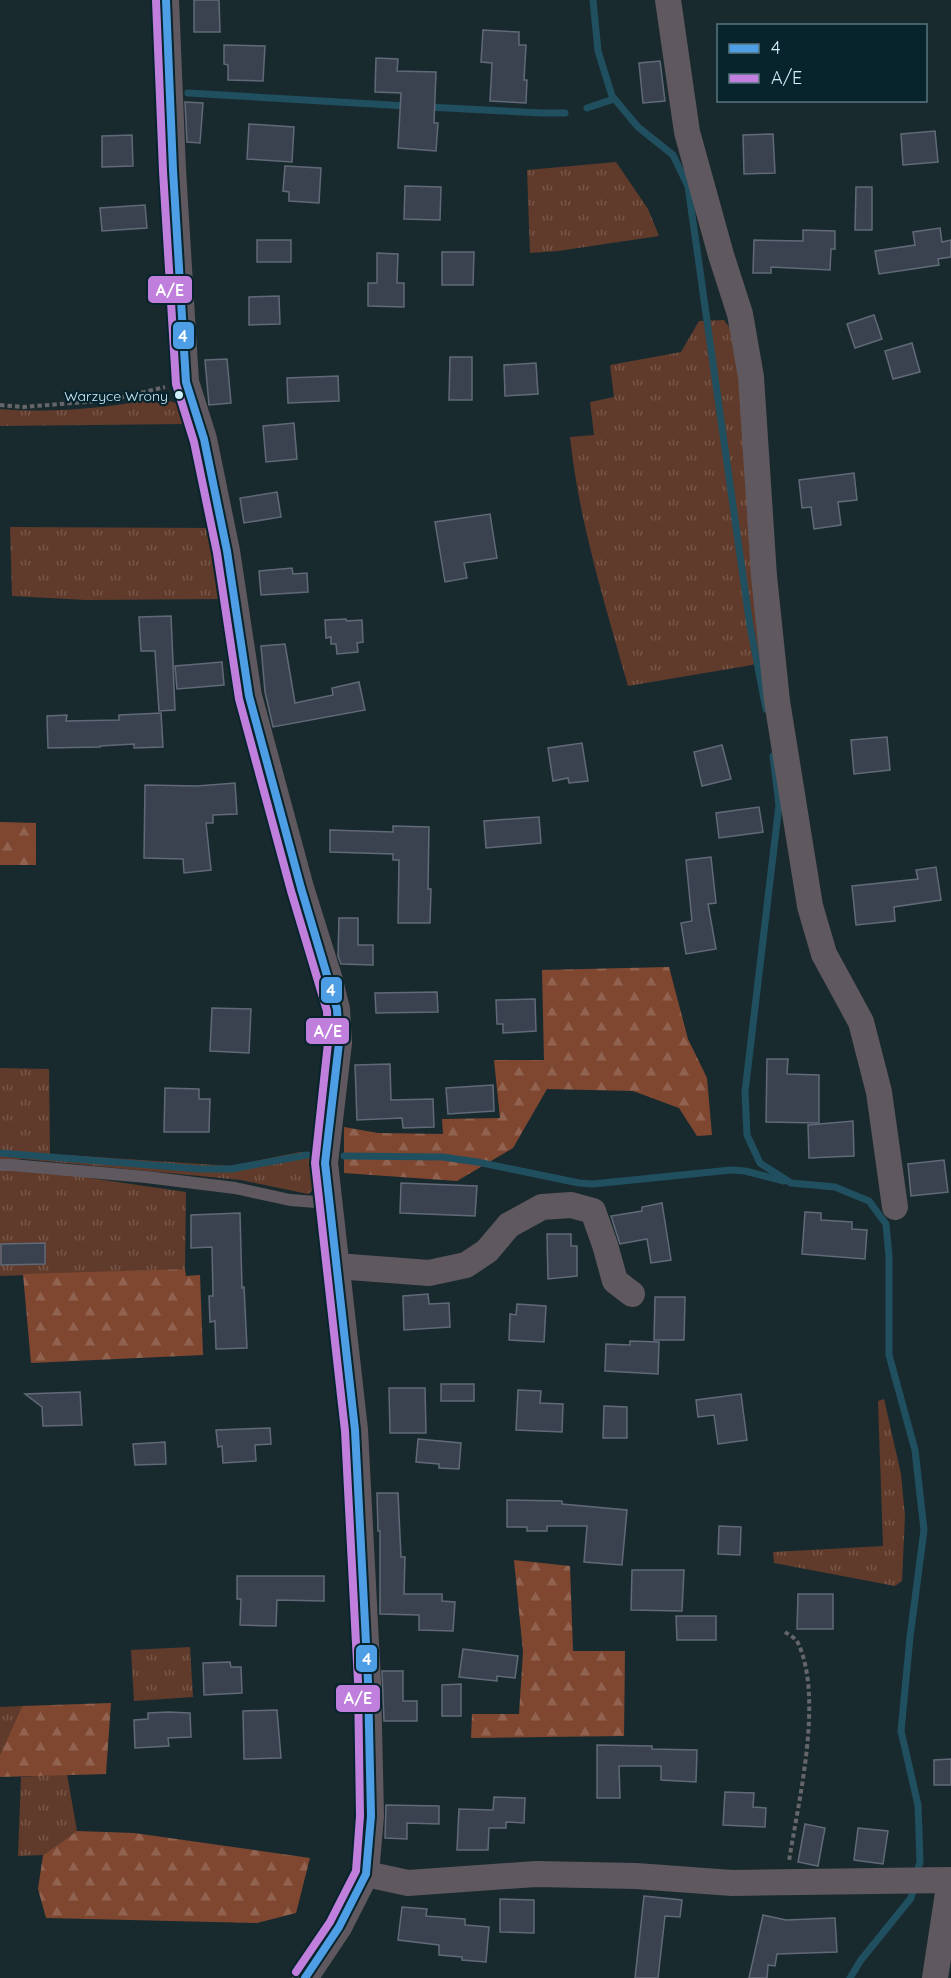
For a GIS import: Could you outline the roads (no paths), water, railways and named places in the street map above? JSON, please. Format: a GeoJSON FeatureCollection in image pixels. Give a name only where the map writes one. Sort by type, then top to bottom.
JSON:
{"type":"FeatureCollection","features":[{"type":"Feature","properties":{"kind":"street"},"geometry":{"type":"LineString","coordinates":[[166,0],[173,179],[186,382],[204,440],[227,551],[249,696],[301,888],[337,1009],[339,1043],[325,1163],[355,1430],[368,1682],[370,1816],[366,1874],[339,1927],[305,1978]]}},
{"type":"Feature","properties":{"kind":"street"},"geometry":{"type":"LineString","coordinates":[[668,0],[687,132],[740,314],[751,377],[764,576],[774,680],[810,906],[824,954],[861,1022],[879,1092],[895,1207]]}},
{"type":"Feature","properties":{"kind":"street"},"geometry":{"type":"LineString","coordinates":[[336,1266],[429,1273],[466,1265],[487,1251],[509,1225],[542,1207],[571,1205],[592,1211],[615,1281],[632,1294]]}},
{"type":"Feature","properties":{"kind":"street"},"geometry":{"type":"LineString","coordinates":[[366,1874],[408,1883],[536,1874],[636,1876],[732,1883],[944,1880],[934,1978]]}},
{"type":"Feature","properties":{"kind":"lane"},"geometry":{"type":"LineString","coordinates":[[0,1165],[146,1177],[235,1188],[290,1200],[329,1203]]}},
{"type":"Feature","properties":{"kind":"waterway"},"geometry":{"type":"LineString","coordinates":[[593,0],[598,51],[612,96],[638,127],[673,155],[688,186],[750,626],[766,709]]}},
{"type":"Feature","properties":{"kind":"waterway"},"geometry":{"type":"LineString","coordinates":[[188,93],[407,106]]}},
{"type":"Feature","properties":{"kind":"waterway"},"geometry":{"type":"LineString","coordinates":[[587,108],[614,99]]}},
{"type":"Feature","properties":{"kind":"waterway"},"geometry":{"type":"LineString","coordinates":[[427,107],[565,113]]}},
{"type":"Feature","properties":{"kind":"waterway"},"geometry":{"type":"LineString","coordinates":[[773,756],[779,805],[745,1092],[747,1135],[760,1163],[791,1183],[835,1187],[869,1201],[886,1224],[889,1256],[889,1355],[915,1450],[924,1530],[901,1731],[918,1805],[920,1862],[916,1875]]}},
{"type":"Feature","properties":{"kind":"waterway"},"geometry":{"type":"LineString","coordinates":[[0,1153],[200,1169],[231,1169],[307,1155]]}},
{"type":"Feature","properties":{"kind":"waterway"},"geometry":{"type":"LineString","coordinates":[[344,1156],[443,1157],[593,1184],[731,1170],[745,1171],[784,1181]]}},
{"type":"Feature","properties":{"kind":"waterway"},"geometry":{"type":"LineString","coordinates":[[850,1978],[861,1960],[911,1898],[914,1886]]}},
{"type":"Feature","properties":{"kind":"place","name":"Warzyce Wrony"},"geometry":{"type":"Point","coordinates":[179,395]}}]}
